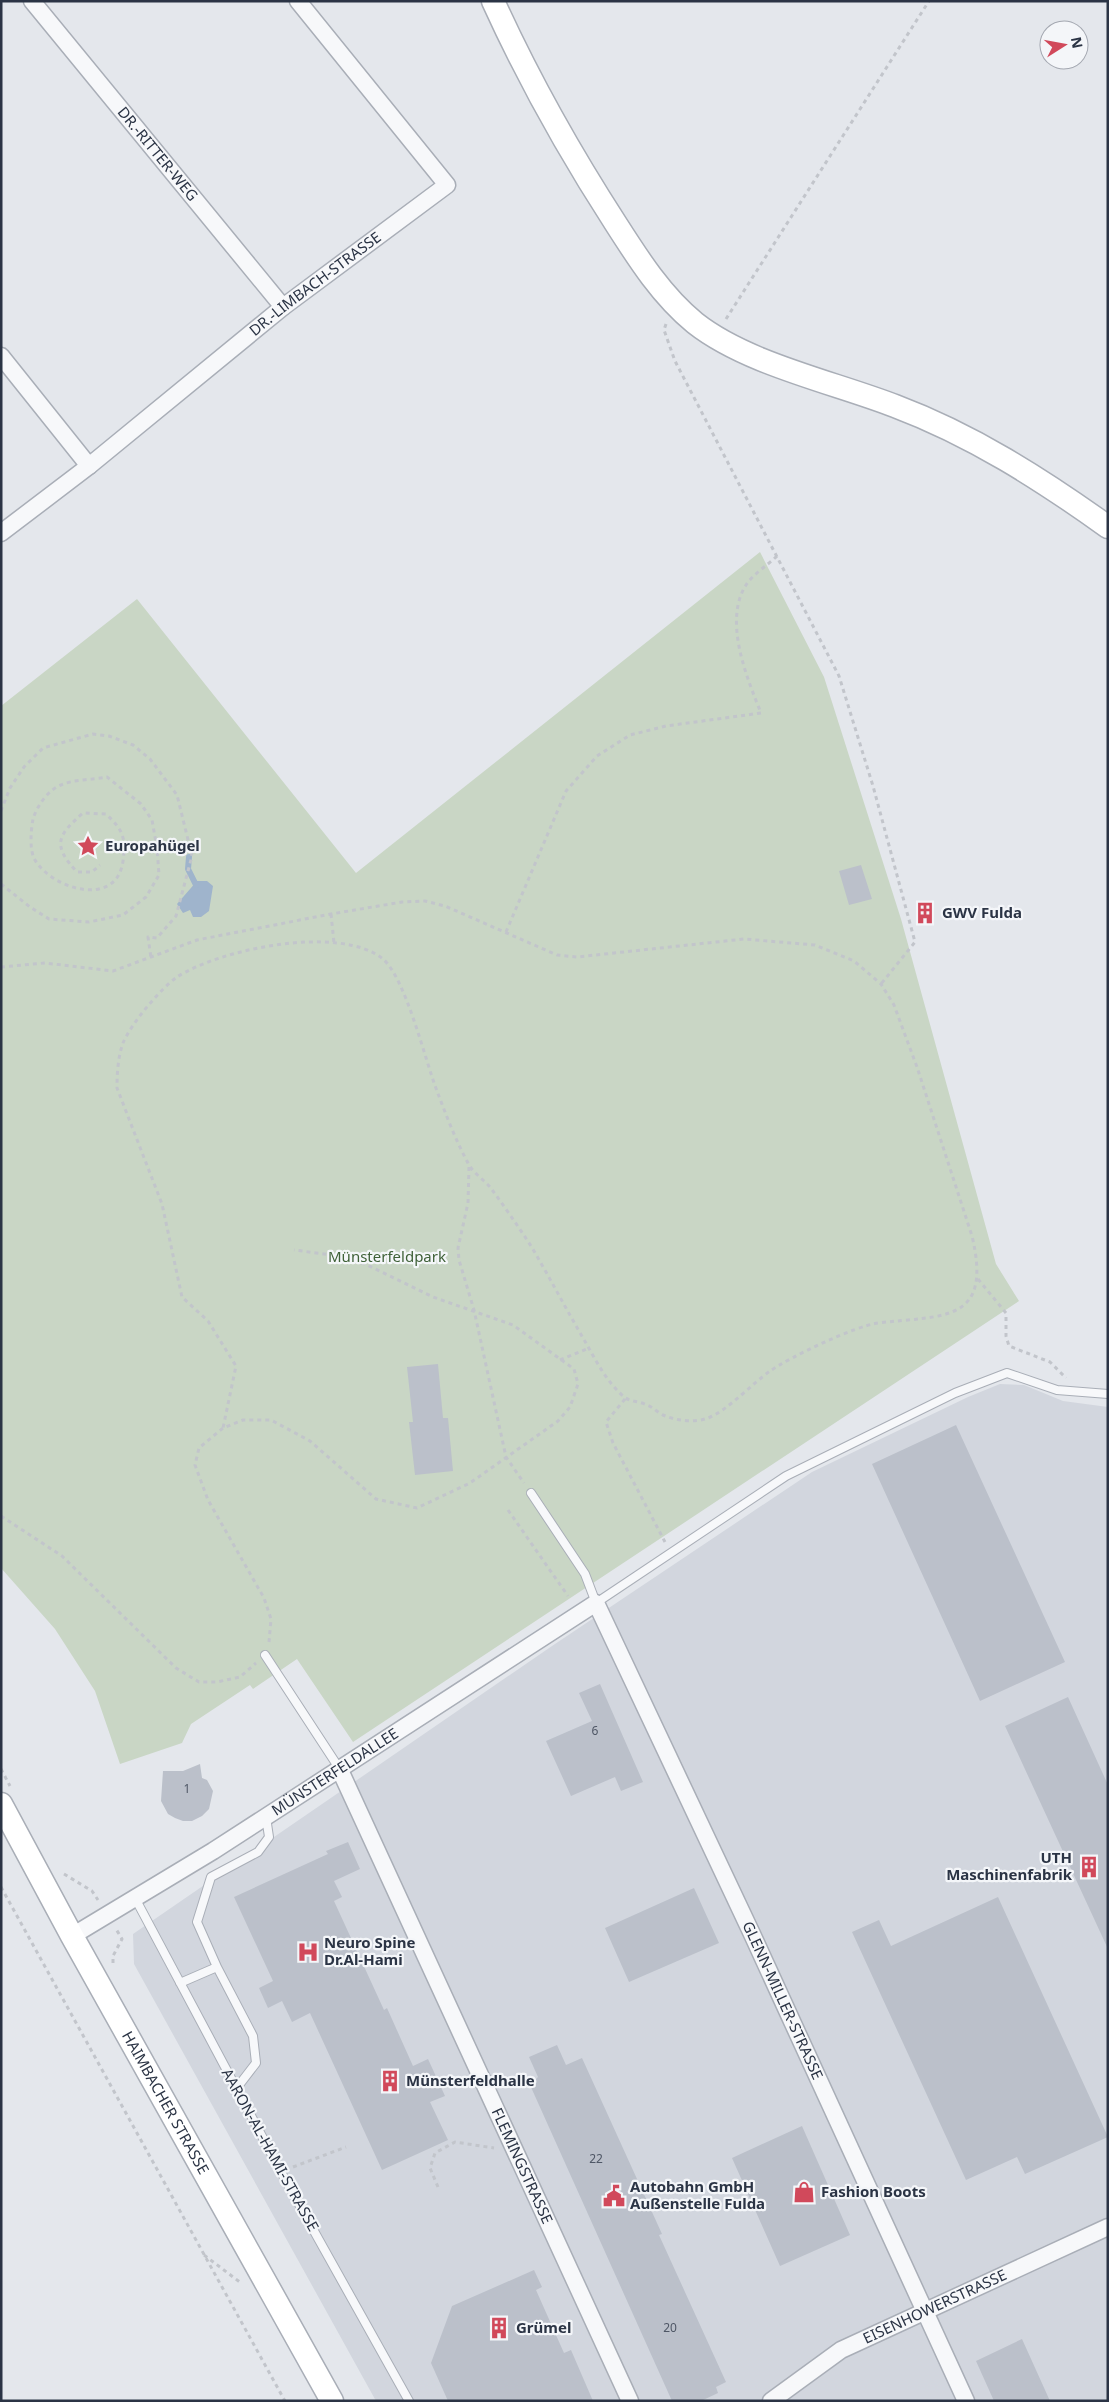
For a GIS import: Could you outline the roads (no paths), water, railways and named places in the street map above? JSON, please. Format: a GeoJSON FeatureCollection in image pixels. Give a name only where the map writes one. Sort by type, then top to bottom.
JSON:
{"type":"FeatureCollection","features":[{"type":"Feature","properties":{"kind":"street","name":"DR.-RITTER-WEG"},"geometry":{"type":"LineString","coordinates":[[32,1],[283,307]]}},
{"type":"Feature","properties":{"kind":"street","name":"DR.-LIMBACH-STRASSE"},"geometry":{"type":"LineString","coordinates":[[1,533],[89,466],[283,307],[448,185],[298,1]]}},
{"type":"Feature","properties":{"kind":"street"},"geometry":{"type":"LineString","coordinates":[[493,1],[537,90],[601,202],[650,276],[672,302],[695,323],[714,336],[764,359],[896,406],[974,441],[1046,485],[1108,528]]}},
{"type":"Feature","properties":{"kind":"street"},"geometry":{"type":"LineString","coordinates":[[1,356],[89,466]]}},
{"type":"Feature","properties":{"kind":"street","name":"MÜNSTERFELDALLEE"},"geometry":{"type":"LineString","coordinates":[[72,1936],[266,1817],[596,1603]]}},
{"type":"Feature","properties":{"kind":"street","name":"GLENN-MILLER-STRASSE"},"geometry":{"type":"LineString","coordinates":[[596,1603],[966,2401]]}},
{"type":"Feature","properties":{"kind":"street","name":"FLEMINGSTRASSE"},"geometry":{"type":"LineString","coordinates":[[339,1768],[630,2401]]}},
{"type":"Feature","properties":{"kind":"street","name":"HAIMBACHER STRASSE"},"geometry":{"type":"LineString","coordinates":[[1,1804],[72,1936],[332,2401]]}},
{"type":"Feature","properties":{"kind":"street","name":"EISENHOWERSTRASSE"},"geometry":{"type":"LineString","coordinates":[[772,2401],[841,2350],[1108,2227]]}},
{"type":"Feature","properties":{"kind":"lane"},"geometry":{"type":"LineString","coordinates":[[531,1493],[585,1574],[596,1603],[786,1476],[955,1393],[1007,1373],[1058,1390],[1108,1394]]}},
{"type":"Feature","properties":{"kind":"lane"},"geometry":{"type":"LineString","coordinates":[[265,1655],[339,1768]]}},
{"type":"Feature","properties":{"kind":"lane"},"geometry":{"type":"LineString","coordinates":[[236,2089],[256,2063],[253,2036],[217,1967],[197,1922],[211,1877],[258,1852],[270,1837],[266,1817]]}},
{"type":"Feature","properties":{"kind":"lane","name":"AARON-AL-HAMI-STRASSE"},"geometry":{"type":"LineString","coordinates":[[135,1898],[281,2172],[409,2401]]}},
{"type":"Feature","properties":{"kind":"lane"},"geometry":{"type":"LineString","coordinates":[[180,1983],[217,1967]]}},
{"type":"Feature","properties":{"kind":"water"},"geometry":{"type":"Polygon","coordinates":[[[197,881],[207,881],[213,886],[209,911],[201,917],[193,917],[190,910],[183,913],[177,904],[197,881]]]}},
{"type":"Feature","properties":{"kind":"waterway"},"geometry":{"type":"LineString","coordinates":[[189,857],[188,869],[196,885]]}},
{"type":"Feature","properties":{"kind":"place","name":"Europahügel"},"geometry":{"type":"Point","coordinates":[88,846]}},
{"type":"Feature","properties":{"kind":"place","name":"GWV Fulda"},"geometry":{"type":"Point","coordinates":[925,913]}},
{"type":"Feature","properties":{"kind":"place","name":"UTH Maschinenfabrik"},"geometry":{"type":"Point","coordinates":[1089,1867]}},
{"type":"Feature","properties":{"kind":"place","name":"Neuro Spine Dr.Al-Hami"},"geometry":{"type":"Point","coordinates":[308,1952]}},
{"type":"Feature","properties":{"kind":"place","name":"Münsterfeldhalle"},"geometry":{"type":"Point","coordinates":[390,2081]}},
{"type":"Feature","properties":{"kind":"place","name":"Fashion Boots"},"geometry":{"type":"Point","coordinates":[804,2192]}},
{"type":"Feature","properties":{"kind":"place","name":"Autobahn GmbH Außenstelle Fulda"},"geometry":{"type":"Point","coordinates":[614,2196]}},
{"type":"Feature","properties":{"kind":"place","name":"Grümel"},"geometry":{"type":"Point","coordinates":[499,2328]}},
{"type":"Feature","properties":{"kind":"park label","name":"Münsterfeldpark"},"geometry":{"type":"Point","coordinates":[387,1257]}}]}
